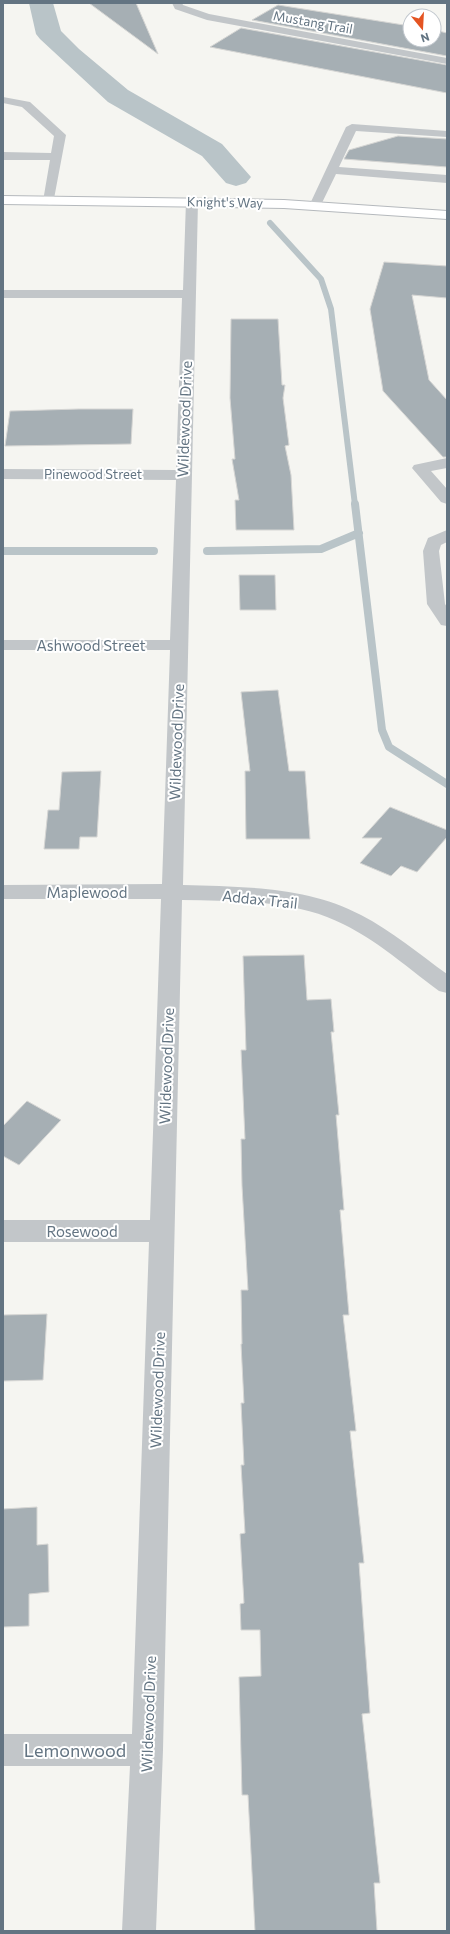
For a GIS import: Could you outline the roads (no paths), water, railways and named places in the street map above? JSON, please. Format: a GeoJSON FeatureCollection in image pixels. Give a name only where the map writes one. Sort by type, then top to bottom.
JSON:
{"type":"FeatureCollection","features":[{"type":"Feature","properties":{"kind":"main road","name":"Knight's Way"},"geometry":{"type":"LineString","coordinates":[[3,200],[192,202],[315,206],[447,215]]}},
{"type":"Feature","properties":{"kind":"street","name":"Mustang Trail"},"geometry":{"type":"LineString","coordinates":[[177,3],[179,7],[207,17],[447,61]]}},
{"type":"Feature","properties":{"kind":"street"},"geometry":{"type":"LineString","coordinates":[[3,100],[26,104],[60,135],[49,201]]}},
{"type":"Feature","properties":{"kind":"street"},"geometry":{"type":"LineString","coordinates":[[315,206],[352,127],[447,134]]}},
{"type":"Feature","properties":{"kind":"street"},"geometry":{"type":"LineString","coordinates":[[3,156],[57,157]]}},
{"type":"Feature","properties":{"kind":"street"},"geometry":{"type":"LineString","coordinates":[[331,170],[447,179]]}},
{"type":"Feature","properties":{"kind":"street","name":"Wildewood Drive"},"geometry":{"type":"LineString","coordinates":[[139,1931],[147,1750],[179,644],[182,474],[192,202]]}},
{"type":"Feature","properties":{"kind":"street"},"geometry":{"type":"LineString","coordinates":[[3,294],[188,294]]}},
{"type":"Feature","properties":{"kind":"street"},"geometry":{"type":"LineString","coordinates":[[447,463],[420,468],[447,499]]}},
{"type":"Feature","properties":{"kind":"street","name":"Pinewood Street"},"geometry":{"type":"LineString","coordinates":[[3,474],[182,474]]}},
{"type":"Feature","properties":{"kind":"street"},"geometry":{"type":"LineString","coordinates":[[447,535],[434,542],[431,551],[436,604],[447,621]]}},
{"type":"Feature","properties":{"kind":"street","name":"Ashwood Street"},"geometry":{"type":"LineString","coordinates":[[3,645],[179,644]]}},
{"type":"Feature","properties":{"kind":"street","name":"Maplewood"},"geometry":{"type":"LineString","coordinates":[[3,892],[171,892]]}},
{"type":"Feature","properties":{"kind":"street","name":"Addax Trail"},"geometry":{"type":"LineString","coordinates":[[171,892],[258,895],[288,899],[315,906],[352,919],[447,985]]}},
{"type":"Feature","properties":{"kind":"street","name":"Rosewood"},"geometry":{"type":"LineString","coordinates":[[3,1231],[161,1231]]}},
{"type":"Feature","properties":{"kind":"street","name":"Lemonwood"},"geometry":{"type":"LineString","coordinates":[[3,1750],[147,1750]]}},
{"type":"Feature","properties":{"kind":"waterway"},"geometry":{"type":"LineString","coordinates":[[41,3],[49,34],[70,54],[118,96],[212,150],[236,177]]}},
{"type":"Feature","properties":{"kind":"waterway"},"geometry":{"type":"LineString","coordinates":[[270,223],[321,279],[331,309],[355,505]]}},
{"type":"Feature","properties":{"kind":"waterway"},"geometry":{"type":"LineString","coordinates":[[355,504],[358,533]]}},
{"type":"Feature","properties":{"kind":"waterway"},"geometry":{"type":"LineString","coordinates":[[207,551],[321,549],[358,533]]}},
{"type":"Feature","properties":{"kind":"waterway"},"geometry":{"type":"LineString","coordinates":[[358,533],[382,730],[389,747],[447,784]]}},
{"type":"Feature","properties":{"kind":"waterway"},"geometry":{"type":"LineString","coordinates":[[3,551],[154,551]]}}]}
